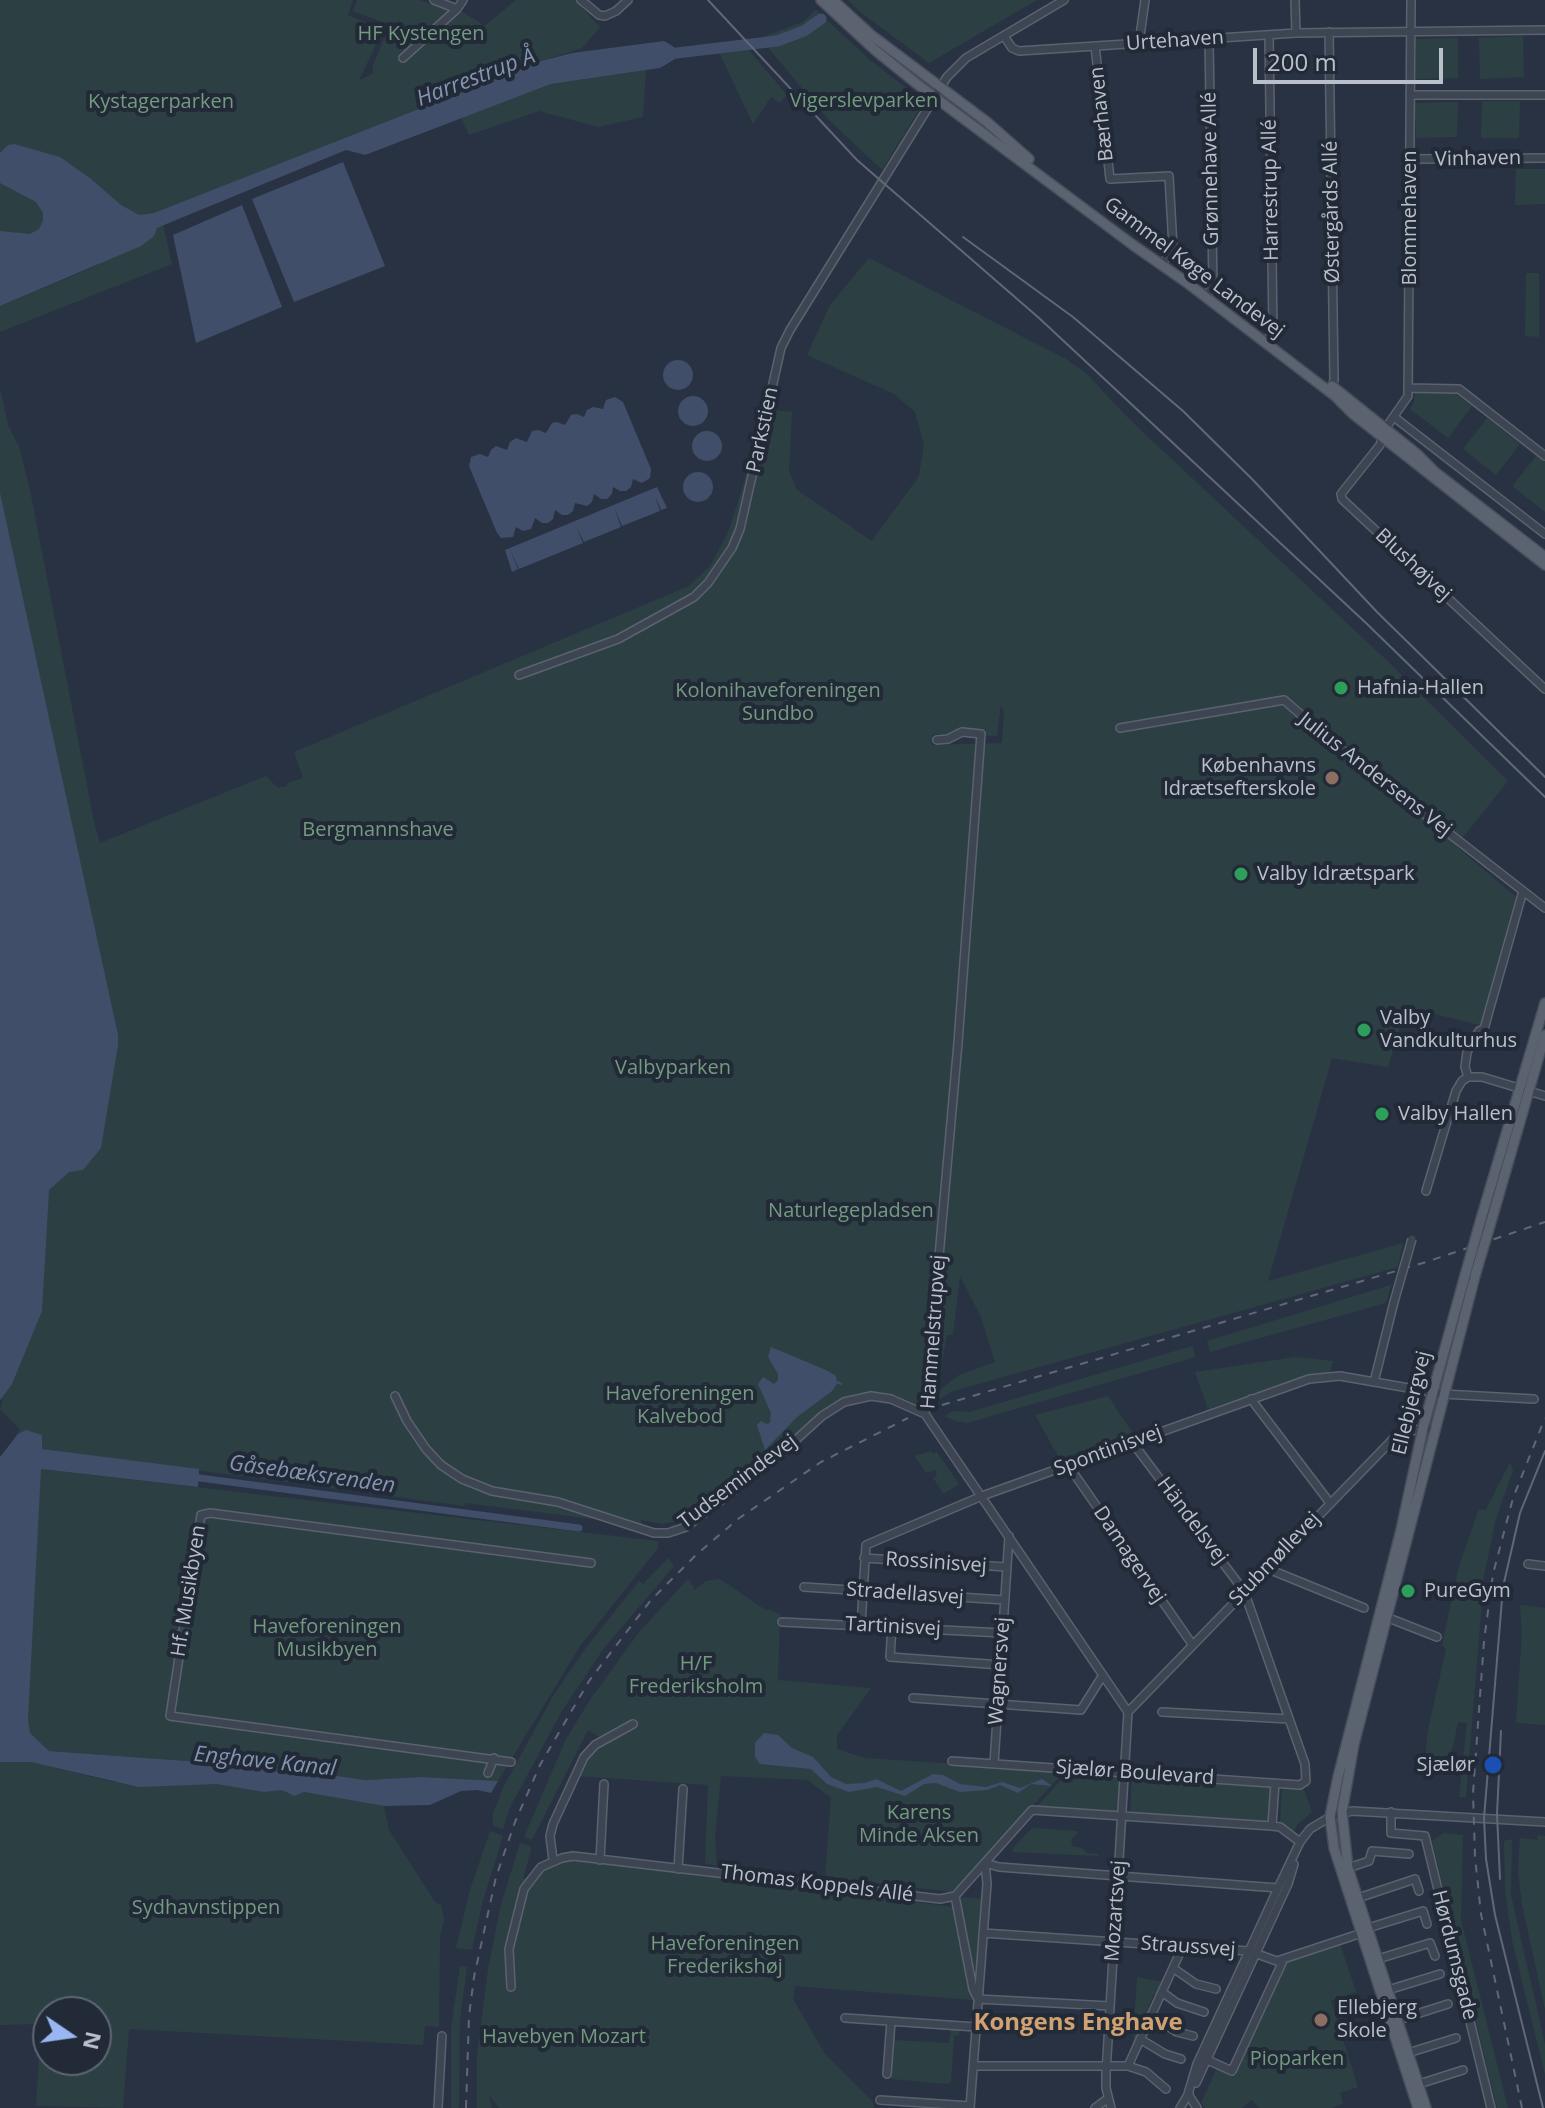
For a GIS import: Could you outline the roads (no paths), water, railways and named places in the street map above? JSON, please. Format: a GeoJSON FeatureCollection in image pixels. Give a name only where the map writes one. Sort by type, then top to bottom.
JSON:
{"type":"FeatureCollection","features":[{"type":"Feature","properties":{"kind":"main road","name":"Gammel Køge Landevej"},"geometry":{"type":"LineString","coordinates":[[821,0],[837,8],[941,87],[1331,389],[1545,565]]}},
{"type":"Feature","properties":{"kind":"main road","name":"Gammel Køge Landevej"},"geometry":{"type":"LineString","coordinates":[[837,8],[885,59],[934,97],[1207,294]]}},
{"type":"Feature","properties":{"kind":"main road","name":"Gammel Køge Landevej"},"geometry":{"type":"LineString","coordinates":[[1383,433],[1545,557]]}},
{"type":"Feature","properties":{"kind":"main road","name":"Ellebjergvej"},"geometry":{"type":"LineString","coordinates":[[1470,1277],[1493,1215],[1545,1003]]}},
{"type":"Feature","properties":{"kind":"main road","name":"Ellebjergvej"},"geometry":{"type":"LineString","coordinates":[[1330,1817],[1401,1530],[1470,1277],[1481,1219],[1545,1035]]}},
{"type":"Feature","properties":{"kind":"main road","name":"Ellebjergvej"},"geometry":{"type":"LineString","coordinates":[[1365,1931],[1348,1868],[1342,1812],[1354,1744],[1428,1429]]}},
{"type":"Feature","properties":{"kind":"main road"},"geometry":{"type":"LineString","coordinates":[[1330,1817],[1334,1848],[1365,1931],[1418,2108]]}},
{"type":"Feature","properties":{"kind":"main road"},"geometry":{"type":"LineString","coordinates":[[1365,1931],[1378,1959],[1426,2108]]}},
{"type":"Feature","properties":{"kind":"street"},"geometry":{"type":"LineString","coordinates":[[434,0],[457,9]]}},
{"type":"Feature","properties":{"kind":"street"},"geometry":{"type":"LineString","coordinates":[[403,58],[463,0]]}},
{"type":"Feature","properties":{"kind":"street"},"geometry":{"type":"LineString","coordinates":[[581,0],[599,15],[605,16],[628,0]]}},
{"type":"Feature","properties":{"kind":"street","name":"Parkstien"},"geometry":{"type":"LineString","coordinates":[[519,675],[618,639],[651,622],[694,597],[721,566],[736,538],[747,504],[781,348],[941,87],[966,58],[1064,0]]}},
{"type":"Feature","properties":{"kind":"street"},"geometry":{"type":"LineString","coordinates":[[1139,43],[1145,0]]}},
{"type":"Feature","properties":{"kind":"street"},"geometry":{"type":"LineString","coordinates":[[1295,0],[1296,33]]}},
{"type":"Feature","properties":{"kind":"street","name":"Blommehaven"},"geometry":{"type":"LineString","coordinates":[[1383,433],[1406,400],[1408,388],[1411,0]]}},
{"type":"Feature","properties":{"kind":"street","name":"Urtehaven"},"geometry":{"type":"LineString","coordinates":[[1004,36],[1017,51],[1296,33],[1545,30]]}},
{"type":"Feature","properties":{"kind":"street","name":"Østergårds Allé"},"geometry":{"type":"LineString","coordinates":[[1329,32],[1334,380],[1331,389]]}},
{"type":"Feature","properties":{"kind":"street","name":"Harrestrup Allé"},"geometry":{"type":"LineString","coordinates":[[1267,341],[1273,331],[1269,35]]}},
{"type":"Feature","properties":{"kind":"street","name":"Grønnehave Allé"},"geometry":{"type":"LineString","coordinates":[[1207,294],[1213,287],[1209,39]]}},
{"type":"Feature","properties":{"kind":"street","name":"Bærhaven"},"geometry":{"type":"LineString","coordinates":[[1095,46],[1108,176],[1113,180],[1169,176],[1173,247],[1165,260]]}},
{"type":"Feature","properties":{"kind":"street"},"geometry":{"type":"LineString","coordinates":[[1410,95],[1545,95]]}},
{"type":"Feature","properties":{"kind":"street","name":"Vinhaven"},"geometry":{"type":"LineString","coordinates":[[1410,159],[1545,158]]}},
{"type":"Feature","properties":{"kind":"street"},"geometry":{"type":"LineString","coordinates":[[1408,388],[1459,389],[1545,456]]}},
{"type":"Feature","properties":{"kind":"street"},"geometry":{"type":"LineString","coordinates":[[1394,417],[1545,534]]}},
{"type":"Feature","properties":{"kind":"street","name":"Blushøjvej"},"geometry":{"type":"LineString","coordinates":[[1383,433],[1380,445],[1341,494],[1342,499],[1545,689]]}},
{"type":"Feature","properties":{"kind":"street","name":"Julius Andersens Vej"},"geometry":{"type":"LineString","coordinates":[[1120,728],[1284,700],[1337,746],[1545,908]]}},
{"type":"Feature","properties":{"kind":"street","name":"Hammelstrupvej"},"geometry":{"type":"LineString","coordinates":[[937,740],[948,739],[962,732],[981,734],[925,1414],[1128,1712]]}},
{"type":"Feature","properties":{"kind":"street"},"geometry":{"type":"LineString","coordinates":[[1468,1077],[1465,1067],[1467,1052],[1479,1031],[1484,1029],[1523,891]]}},
{"type":"Feature","properties":{"kind":"street"},"geometry":{"type":"LineString","coordinates":[[1426,1191],[1456,1091],[1462,1081],[1468,1077],[1482,1077],[1545,1096]]}},
{"type":"Feature","properties":{"kind":"street"},"geometry":{"type":"LineString","coordinates":[[1374,1382],[1412,1239]]}},
{"type":"Feature","properties":{"kind":"street","name":"Spontinisvej"},"geometry":{"type":"LineString","coordinates":[[864,1558],[866,1545],[982,1496],[1251,1399],[1324,1376],[1438,1393],[1534,1399]]}},
{"type":"Feature","properties":{"kind":"street","name":"Tudsemindevej"},"geometry":{"type":"LineString","coordinates":[[395,1396],[426,1449],[441,1465],[462,1479],[492,1491],[558,1502],[654,1533],[668,1533],[686,1527],[775,1459],[822,1416],[844,1402],[871,1396],[891,1399],[925,1414]]}},
{"type":"Feature","properties":{"kind":"street"},"geometry":{"type":"LineString","coordinates":[[1251,1399],[1330,1503]]}},
{"type":"Feature","properties":{"kind":"street","name":"Stubmøllevej"},"geometry":{"type":"LineString","coordinates":[[1128,1712],[1397,1435],[1428,1429]]}},
{"type":"Feature","properties":{"kind":"street","name":"Händelsvej"},"geometry":{"type":"LineString","coordinates":[[1132,1442],[1244,1591],[1308,1774],[1304,1783]]}},
{"type":"Feature","properties":{"kind":"street","name":"Damagervej"},"geometry":{"type":"LineString","coordinates":[[1068,1465],[1192,1644]]}},
{"type":"Feature","properties":{"kind":"street","name":"Hf. Musikbyen"},"geometry":{"type":"LineString","coordinates":[[511,1762],[170,1716],[201,1515],[210,1513],[591,1563]]}},
{"type":"Feature","properties":{"kind":"street","name":"Wagnersvej"},"geometry":{"type":"LineString","coordinates":[[994,1764],[1009,1536]]}},
{"type":"Feature","properties":{"kind":"street"},"geometry":{"type":"LineString","coordinates":[[861,1625],[864,1558]]}},
{"type":"Feature","properties":{"kind":"street","name":"Rossinisvej"},"geometry":{"type":"LineString","coordinates":[[864,1558],[1007,1567]]}},
{"type":"Feature","properties":{"kind":"street"},"geometry":{"type":"LineString","coordinates":[[1528,1564],[1545,1566]]}},
{"type":"Feature","properties":{"kind":"street"},"geometry":{"type":"LineString","coordinates":[[1266,1568],[1364,1608]]}},
{"type":"Feature","properties":{"kind":"street","name":"Stradellasvej"},"geometry":{"type":"LineString","coordinates":[[804,1587],[1005,1600]]}},
{"type":"Feature","properties":{"kind":"street"},"geometry":{"type":"LineString","coordinates":[[1386,1617],[1437,1637]]}},
{"type":"Feature","properties":{"kind":"street","name":"Tartinisvej"},"geometry":{"type":"LineString","coordinates":[[782,1622],[1003,1633]]}},
{"type":"Feature","properties":{"kind":"street"},"geometry":{"type":"LineString","coordinates":[[892,1626],[890,1657],[1001,1665]]}},
{"type":"Feature","properties":{"kind":"street"},"geometry":{"type":"LineString","coordinates":[[913,1698],[1081,1710],[1103,1675]]}},
{"type":"Feature","properties":{"kind":"street","name":"Mozartsvej"},"geometry":{"type":"LineString","coordinates":[[1107,2099],[1106,2066],[1128,1712]]}},
{"type":"Feature","properties":{"kind":"street"},"geometry":{"type":"LineString","coordinates":[[1162,1712],[1289,1719]]}},
{"type":"Feature","properties":{"kind":"street"},"geometry":{"type":"LineString","coordinates":[[511,1987],[509,1949],[519,1902],[530,1878],[553,1860],[550,1847],[553,1824],[584,1757],[595,1745],[633,1724]]}},
{"type":"Feature","properties":{"kind":"street"},"geometry":{"type":"LineString","coordinates":[[488,1773],[494,1758]]}},
{"type":"Feature","properties":{"kind":"street"},"geometry":{"type":"LineString","coordinates":[[952,1761],[994,1764]]}},
{"type":"Feature","properties":{"kind":"street","name":"Sjælør Boulevard"},"geometry":{"type":"LineString","coordinates":[[994,1764],[1304,1783]]}},
{"type":"Feature","properties":{"kind":"street"},"geometry":{"type":"LineString","coordinates":[[1272,1826],[1275,1783]]}},
{"type":"Feature","properties":{"kind":"street"},"geometry":{"type":"LineString","coordinates":[[600,1860],[604,1784]]}},
{"type":"Feature","properties":{"kind":"street"},"geometry":{"type":"LineString","coordinates":[[678,1869],[683,1789]]}},
{"type":"Feature","properties":{"kind":"street"},"geometry":{"type":"LineString","coordinates":[[978,1999],[973,1989],[955,1896],[1032,1810],[1280,1827],[1300,1844]]}},
{"type":"Feature","properties":{"kind":"street"},"geometry":{"type":"LineString","coordinates":[[1253,1952],[1278,1888],[1300,1844],[1310,1829],[1330,1817],[1342,1812],[1391,1812],[1545,1822]]}},
{"type":"Feature","properties":{"kind":"street"},"geometry":{"type":"LineString","coordinates":[[1391,1812],[1391,1833]]}},
{"type":"Feature","properties":{"kind":"street","name":"Hørdumsgade"},"geometry":{"type":"LineString","coordinates":[[1379,1834],[1425,1836],[1491,2108]]}},
{"type":"Feature","properties":{"kind":"street"},"geometry":{"type":"LineString","coordinates":[[1180,2108],[1288,1884],[1300,1844]]}},
{"type":"Feature","properties":{"kind":"street"},"geometry":{"type":"LineString","coordinates":[[1348,1868],[1369,1861],[1372,1851],[1409,1854]]}},
{"type":"Feature","properties":{"kind":"street","name":"Thomas Koppels Allé"},"geometry":{"type":"LineString","coordinates":[[553,1860],[573,1856],[940,1899],[955,1896]]}},
{"type":"Feature","properties":{"kind":"street"},"geometry":{"type":"LineString","coordinates":[[985,1863],[999,1867],[1278,1888]]}},
{"type":"Feature","properties":{"kind":"street"},"geometry":{"type":"LineString","coordinates":[[880,2100],[970,2107],[987,1884],[985,1863]]}},
{"type":"Feature","properties":{"kind":"street"},"geometry":{"type":"LineString","coordinates":[[1358,1898],[1415,1879],[1419,1891]]}},
{"type":"Feature","properties":{"kind":"street"},"geometry":{"type":"LineString","coordinates":[[1277,1961],[1423,1911],[1427,1924]]}},
{"type":"Feature","properties":{"kind":"street","name":"Straussvej"},"geometry":{"type":"LineString","coordinates":[[983,1933],[1253,1952],[1277,1961]]}},
{"type":"Feature","properties":{"kind":"street"},"geometry":{"type":"LineString","coordinates":[[1378,1959],[1430,1943],[1435,1956]]}},
{"type":"Feature","properties":{"kind":"street"},"geometry":{"type":"LineString","coordinates":[[1128,2066],[1183,1946]]}},
{"type":"Feature","properties":{"kind":"street"},"geometry":{"type":"LineString","coordinates":[[1204,2058],[1232,2071],[1282,1963],[1277,1961]]}},
{"type":"Feature","properties":{"kind":"street"},"geometry":{"type":"LineString","coordinates":[[1173,1968],[1196,1984],[1216,1989]]}},
{"type":"Feature","properties":{"kind":"street"},"geometry":{"type":"LineString","coordinates":[[1388,1990],[1440,1974]]}},
{"type":"Feature","properties":{"kind":"street"},"geometry":{"type":"LineString","coordinates":[[1162,1992],[1177,2003],[1204,2012]]}},
{"type":"Feature","properties":{"kind":"street"},"geometry":{"type":"LineString","coordinates":[[978,1999],[1110,2006]]}},
{"type":"Feature","properties":{"kind":"street"},"geometry":{"type":"LineString","coordinates":[[1398,2020],[1448,2004]]}},
{"type":"Feature","properties":{"kind":"street"},"geometry":{"type":"LineString","coordinates":[[1151,2015],[1177,2032],[1193,2036]]}},
{"type":"Feature","properties":{"kind":"street"},"geometry":{"type":"LineString","coordinates":[[845,2018],[976,2027]]}},
{"type":"Feature","properties":{"kind":"street"},"geometry":{"type":"LineString","coordinates":[[887,2074],[891,2021]]}},
{"type":"Feature","properties":{"kind":"street"},"geometry":{"type":"LineString","coordinates":[[438,2108],[442,2036]]}},
{"type":"Feature","properties":{"kind":"street"},"geometry":{"type":"LineString","coordinates":[[1408,2053],[1456,2038]]}},
{"type":"Feature","properties":{"kind":"street"},"geometry":{"type":"LineString","coordinates":[[1140,2039],[1165,2054],[1181,2059]]}},
{"type":"Feature","properties":{"kind":"street"},"geometry":{"type":"LineString","coordinates":[[973,2066],[1128,2066],[1146,2072],[1166,2089]]}},
{"type":"Feature","properties":{"kind":"street"},"geometry":{"type":"LineString","coordinates":[[1419,2084],[1463,2070]]}},
{"type":"Feature","properties":{"kind":"street"},"geometry":{"type":"LineString","coordinates":[[1188,2094],[1197,2108]]}},
{"type":"Feature","properties":{"kind":"street"},"geometry":{"type":"LineString","coordinates":[[1095,2108],[1107,2099],[1111,2108]]}},
{"type":"Feature","properties":{"kind":"water"},"geometry":{"type":"Polygon","coordinates":[[[664,41],[674,47],[675,59],[660,68],[551,84],[365,155],[346,150],[157,228],[154,236],[141,246],[0,306],[0,231],[30,234],[39,229],[43,221],[43,213],[36,202],[0,183],[0,153],[8,145],[60,157],[121,205],[139,215],[154,213],[541,61],[572,53],[664,41]]]}},
{"type":"Feature","properties":{"kind":"water"},"geometry":{"type":"Polygon","coordinates":[[[343,162],[385,266],[294,302],[252,199],[343,162]]]}},
{"type":"Feature","properties":{"kind":"water"},"geometry":{"type":"Polygon","coordinates":[[[242,205],[282,307],[196,343],[173,235],[242,205]]]}},
{"type":"Feature","properties":{"kind":"water"},"geometry":{"type":"Polygon","coordinates":[[[678,360],[689,364],[693,375],[689,386],[678,390],[667,386],[663,375],[667,364],[678,360]]]}},
{"type":"Feature","properties":{"kind":"water"},"geometry":{"type":"Polygon","coordinates":[[[693,396],[704,400],[708,411],[704,422],[693,426],[682,422],[678,411],[682,400],[693,396]]]}},
{"type":"Feature","properties":{"kind":"water"},"geometry":{"type":"Polygon","coordinates":[[[615,397],[623,402],[651,469],[650,478],[642,483],[633,479],[626,491],[613,487],[607,499],[594,494],[592,502],[587,506],[575,503],[568,515],[555,510],[553,519],[548,523],[535,518],[531,529],[523,531],[516,527],[513,537],[501,538],[469,466],[471,457],[480,454],[488,457],[496,446],[507,450],[516,438],[527,442],[532,431],[546,433],[552,423],[565,425],[571,415],[584,417],[587,410],[593,407],[603,409],[606,400],[615,397]]]}},
{"type":"Feature","properties":{"kind":"water"},"geometry":{"type":"Polygon","coordinates":[[[707,431],[718,435],[722,446],[718,457],[707,461],[696,457],[692,446],[696,435],[707,431]]]}},
{"type":"Feature","properties":{"kind":"water"},"geometry":{"type":"Polygon","coordinates":[[[698,472],[709,476],[713,487],[709,498],[698,502],[687,498],[683,487],[687,476],[698,472]]]}},
{"type":"Feature","properties":{"kind":"water"},"geometry":{"type":"Polygon","coordinates":[[[657,487],[667,508],[661,510],[655,496],[660,511],[622,526],[614,507],[621,527],[584,542],[577,528],[583,543],[519,569],[510,549],[518,569],[512,572],[505,550],[657,487]]]}},
{"type":"Feature","properties":{"kind":"water"},"geometry":{"type":"Polygon","coordinates":[[[0,493],[118,1045],[101,1148],[83,1170],[69,1172],[49,1190],[42,1311],[12,1384],[0,1400],[0,493]]]}},
{"type":"Feature","properties":{"kind":"water"},"geometry":{"type":"Polygon","coordinates":[[[771,1347],[828,1371],[836,1376],[837,1384],[797,1417],[765,1450],[757,1425],[761,1421],[770,1423],[771,1413],[758,1384],[763,1377],[774,1384],[778,1380],[768,1357],[771,1347]]]}},
{"type":"Feature","properties":{"kind":"water"},"geometry":{"type":"Polygon","coordinates":[[[26,1430],[42,1435],[42,1449],[199,1469],[198,1487],[41,1469],[28,1719],[30,1733],[49,1751],[283,1768],[365,1780],[422,1777],[498,1781],[491,1793],[461,1791],[430,1805],[384,1806],[304,1792],[294,1796],[282,1790],[264,1792],[216,1784],[139,1787],[31,1762],[0,1762],[0,1457],[18,1434],[26,1430]]]}},
{"type":"Feature","properties":{"kind":"water"},"geometry":{"type":"Polygon","coordinates":[[[764,1733],[778,1735],[792,1748],[813,1757],[831,1777],[846,1784],[876,1779],[901,1791],[933,1774],[943,1775],[960,1784],[986,1787],[1002,1782],[1020,1788],[1042,1779],[1052,1786],[1031,1784],[1018,1793],[1000,1785],[987,1790],[960,1792],[936,1783],[924,1784],[905,1796],[877,1787],[849,1792],[827,1784],[811,1769],[760,1764],[755,1757],[755,1743],[764,1733]]]}},
{"type":"Feature","properties":{"kind":"waterway","name":"Harrestrup Å"},"geometry":{"type":"LineString","coordinates":[[660,55],[777,41],[804,31],[821,19]]}},
{"type":"Feature","properties":{"kind":"waterway"},"geometry":{"type":"LineString","coordinates":[[837,1382],[841,1384]]}},
{"type":"Feature","properties":{"kind":"waterway","name":"Gåsebæksrenden"},"geometry":{"type":"LineString","coordinates":[[192,1477],[579,1528]]}},
{"type":"Feature","properties":{"kind":"tram line"},"geometry":{"type":"LineString","coordinates":[[708,0],[857,160],[1039,318],[1366,623],[1545,797]]}},
{"type":"Feature","properties":{"kind":"tram line"},"geometry":{"type":"LineString","coordinates":[[963,237],[1073,317],[1183,411],[1253,480],[1377,612],[1545,777]]}},
{"type":"Feature","properties":{"kind":"tram line"},"geometry":{"type":"LineString","coordinates":[[1543,2108],[1495,1915],[1486,1859],[1484,1818],[1503,1587],[1520,1513],[1545,1451]]}},
{"type":"Feature","properties":{"kind":"tram line"},"geometry":{"type":"LineString","coordinates":[[1500,1879],[1497,1814],[1501,1731]]}},
{"type":"Feature","properties":{"kind":"railway"},"geometry":{"type":"LineString","coordinates":[[942,1405],[1423,1263],[1545,1222]]}},
{"type":"Feature","properties":{"kind":"railway"},"geometry":{"type":"LineString","coordinates":[[466,2108],[469,2016],[474,1977],[496,1877],[515,1822],[540,1765],[589,1681],[651,1600],[738,1519],[821,1462],[908,1418]]}},
{"type":"Feature","properties":{"kind":"railway"},"geometry":{"type":"LineString","coordinates":[[1522,2108],[1481,1914],[1473,1793],[1484,1641],[1493,1574],[1513,1498],[1545,1418]]}},
{"type":"Feature","properties":{"kind":"place","name":"Hafnia-Hallen"},"geometry":{"type":"Point","coordinates":[1341,688]}},
{"type":"Feature","properties":{"kind":"place","name":"Københavns Idrætsefterskole"},"geometry":{"type":"Point","coordinates":[1332,778]}},
{"type":"Feature","properties":{"kind":"place","name":"Valby Idrætspark"},"geometry":{"type":"Point","coordinates":[1241,874]}},
{"type":"Feature","properties":{"kind":"place","name":"Valby Vandkulturhus"},"geometry":{"type":"Point","coordinates":[1364,1030]}},
{"type":"Feature","properties":{"kind":"place","name":"Valby Hallen"},"geometry":{"type":"Point","coordinates":[1382,1114]}},
{"type":"Feature","properties":{"kind":"place","name":"PureGym"},"geometry":{"type":"Point","coordinates":[1408,1591]}},
{"type":"Feature","properties":{"kind":"place","name":"Sjælør"},"geometry":{"type":"Point","coordinates":[1493,1765]}},
{"type":"Feature","properties":{"kind":"place","name":"Ellebjerg Skole"},"geometry":{"type":"Point","coordinates":[1321,2020]}},
{"type":"Feature","properties":{"kind":"district","name":"Kongens Enghave"},"geometry":{"type":"Point","coordinates":[1078,2023]}},
{"type":"Feature","properties":{"kind":"park label","name":"HF Kystengen"},"geometry":{"type":"Point","coordinates":[421,34]}},
{"type":"Feature","properties":{"kind":"park label","name":"Vigerslevparken"},"geometry":{"type":"Point","coordinates":[864,101]}},
{"type":"Feature","properties":{"kind":"park label","name":"Kystagerparken"},"geometry":{"type":"Point","coordinates":[161,102]}},
{"type":"Feature","properties":{"kind":"park label","name":"Kolonihaveforeningen Sundbo"},"geometry":{"type":"Point","coordinates":[778,702]}},
{"type":"Feature","properties":{"kind":"park label","name":"Bergmannshave"},"geometry":{"type":"Point","coordinates":[378,830]}},
{"type":"Feature","properties":{"kind":"park label","name":"Valbyparken"},"geometry":{"type":"Point","coordinates":[673,1068]}},
{"type":"Feature","properties":{"kind":"park label","name":"Naturlegepladsen"},"geometry":{"type":"Point","coordinates":[851,1211]}},
{"type":"Feature","properties":{"kind":"park label","name":"Haveforeningen Kalvebod"},"geometry":{"type":"Point","coordinates":[680,1406]}},
{"type":"Feature","properties":{"kind":"park label","name":"Haveforeningen Musikbyen"},"geometry":{"type":"Point","coordinates":[327,1638]}},
{"type":"Feature","properties":{"kind":"park label","name":"H/F Frederiksholm"},"geometry":{"type":"Point","coordinates":[696,1676]}},
{"type":"Feature","properties":{"kind":"park label","name":"Karens Minde Aksen"},"geometry":{"type":"Point","coordinates":[919,1824]}},
{"type":"Feature","properties":{"kind":"park label","name":"Sydhavnstippen"},"geometry":{"type":"Point","coordinates":[206,1908]}},
{"type":"Feature","properties":{"kind":"park label","name":"Haveforeningen Frederikshøj"},"geometry":{"type":"Point","coordinates":[725,1956]}},
{"type":"Feature","properties":{"kind":"park label","name":"Havebyen Mozart"},"geometry":{"type":"Point","coordinates":[564,2037]}},
{"type":"Feature","properties":{"kind":"park label","name":"Pioparken"},"geometry":{"type":"Point","coordinates":[1297,2059]}},
{"type":"Feature","properties":{"kind":"water label","name":"Enghave Kanal"},"geometry":{"type":"Point","coordinates":[265,1762]}}]}
